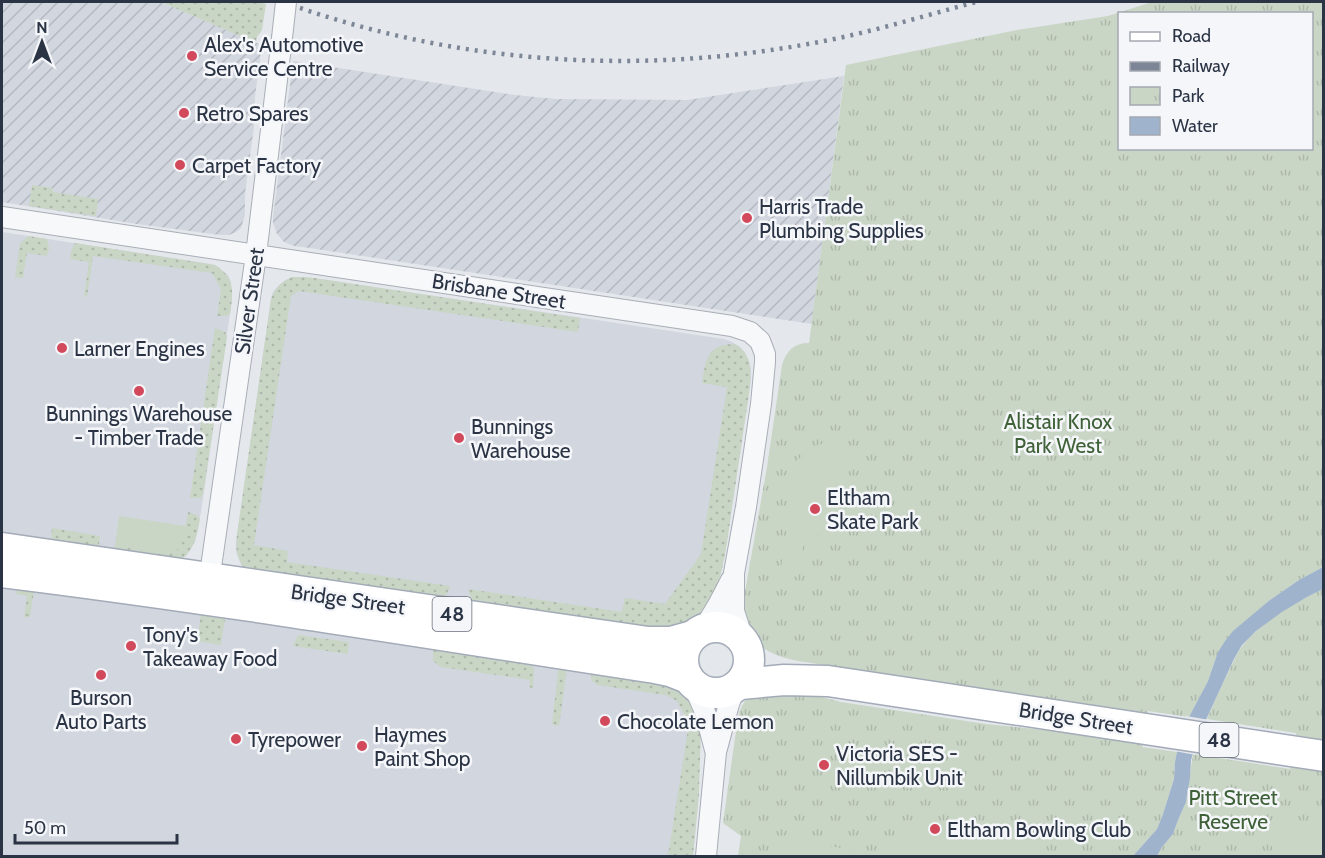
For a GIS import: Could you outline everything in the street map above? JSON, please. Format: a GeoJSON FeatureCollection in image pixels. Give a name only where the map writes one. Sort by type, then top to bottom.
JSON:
{"type":"FeatureCollection","features":[{"type":"Feature","properties":{"kind":"main road","name":"Bridge Street"},"geometry":{"type":"LineString","coordinates":[[2,548],[208,590],[517,646],[655,668],[670,671],[690,681]]}},
{"type":"Feature","properties":{"kind":"main road","name":"Bridge Street"},"geometry":{"type":"LineString","coordinates":[[2,572],[84,582],[208,590],[648,642],[671,642],[698,633]]}},
{"type":"Feature","properties":{"kind":"main road","name":"48"},"geometry":{"type":"LineString","coordinates":[[698,633],[714,627],[725,628],[734,632],[745,643]]}},
{"type":"Feature","properties":{"kind":"main road"},"geometry":{"type":"LineString","coordinates":[[690,681],[683,665],[683,654],[687,644],[698,633]]}},
{"type":"Feature","properties":{"kind":"main road","name":"Bridge Street"},"geometry":{"type":"LineString","coordinates":[[745,643],[774,663],[828,681]]}},
{"type":"Feature","properties":{"kind":"main road"},"geometry":{"type":"LineString","coordinates":[[738,686],[745,678],[749,667],[749,654],[745,643]]}},
{"type":"Feature","properties":{"kind":"main road","name":"Bridge Street"},"geometry":{"type":"LineString","coordinates":[[738,686],[784,680],[828,681],[1323,756]]}},
{"type":"Feature","properties":{"kind":"main road","name":"48"},"geometry":{"type":"LineString","coordinates":[[690,681],[700,690],[718,694],[738,686]]}},
{"type":"Feature","properties":{"kind":"street","name":"Silver Street"},"geometry":{"type":"LineString","coordinates":[[208,590],[256,255],[286,2]]}},
{"type":"Feature","properties":{"kind":"street","name":"Brisbane Street"},"geometry":{"type":"LineString","coordinates":[[2,218],[720,325],[750,332],[763,347],[765,371],[746,507],[734,573],[734,611],[745,643]]}},
{"type":"Feature","properties":{"kind":"street","name":"Brisbane Street"},"geometry":{"type":"LineString","coordinates":[[698,633],[718,605],[734,573]]}},
{"type":"Feature","properties":{"kind":"street"},"geometry":{"type":"LineString","coordinates":[[690,681],[705,712],[716,752]]}},
{"type":"Feature","properties":{"kind":"street"},"geometry":{"type":"LineString","coordinates":[[705,856],[716,752],[729,704],[738,686]]}},
{"type":"Feature","properties":{"kind":"shaded area"},"geometry":{"type":"Polygon","coordinates":[[[2,2],[161,2],[266,47],[261,52],[245,194],[245,215],[241,228],[229,235],[220,235],[2,202],[2,2]]]}},
{"type":"Feature","properties":{"kind":"shaded area"},"geometry":{"type":"Polygon","coordinates":[[[293,61],[515,95],[556,99],[687,100],[844,76],[812,324],[294,246],[284,242],[277,234],[273,217],[293,61]]]}},
{"type":"Feature","properties":{"kind":"shaded area"},"geometry":{"type":"Polygon","coordinates":[[[2,232],[205,263],[215,265],[228,275],[231,282],[232,300],[201,512],[195,542],[186,556],[2,540],[2,232]]]}},
{"type":"Feature","properties":{"kind":"shaded area"},"geometry":{"type":"Polygon","coordinates":[[[292,277],[314,278],[724,339],[739,346],[749,361],[751,379],[720,577],[679,633],[242,567],[236,552],[236,544],[271,299],[278,286],[292,277]]]}},
{"type":"Feature","properties":{"kind":"shaded area"},"geometry":{"type":"Polygon","coordinates":[[[2,579],[646,673],[686,693],[699,793],[693,856],[2,856],[2,579]]]}},
{"type":"Feature","properties":{"kind":"green space"},"geometry":{"type":"Polygon","coordinates":[[[161,2],[259,2],[266,4],[262,30],[256,43],[161,2]]]}},
{"type":"Feature","properties":{"kind":"green space","name":"Alistair Knox Park West"},"geometry":{"type":"Polygon","coordinates":[[[1152,2],[1323,2],[1323,567],[1270,600],[1225,641],[1189,717],[1148,711],[1146,717],[798,661],[784,658],[764,648],[750,633],[747,623],[744,597],[782,365],[791,349],[799,344],[809,343],[846,65],[1017,30],[1118,13],[1118,150],[1313,150],[1313,12],[1121,12],[1152,2]]]}},
{"type":"Feature","properties":{"kind":"green space"},"geometry":{"type":"Polygon","coordinates":[[[32,185],[53,188],[53,192],[98,199],[96,216],[29,206],[32,185]]]}},
{"type":"Feature","properties":{"kind":"green space"},"geometry":{"type":"Polygon","coordinates":[[[28,236],[47,239],[49,248],[47,256],[27,253],[23,278],[15,277],[20,244],[28,236]]]}},
{"type":"Feature","properties":{"kind":"green space"},"geometry":{"type":"Polygon","coordinates":[[[75,243],[215,265],[227,275],[232,286],[230,314],[217,316],[221,289],[212,273],[93,256],[87,297],[84,296],[89,262],[70,259],[75,243]]]}},
{"type":"Feature","properties":{"kind":"green space"},"geometry":{"type":"Polygon","coordinates":[[[292,277],[314,278],[580,318],[578,332],[299,291],[291,296],[254,545],[288,551],[287,562],[450,586],[443,599],[248,573],[241,564],[236,545],[237,534],[271,299],[279,286],[292,277]]]}},
{"type":"Feature","properties":{"kind":"green space"},"geometry":{"type":"Polygon","coordinates":[[[215,328],[225,332],[227,337],[203,495],[200,498],[190,498],[215,328]]]}},
{"type":"Feature","properties":{"kind":"green space"},"geometry":{"type":"Polygon","coordinates":[[[734,344],[745,353],[748,359],[749,394],[724,560],[713,597],[698,620],[679,633],[479,606],[471,597],[468,589],[622,612],[625,598],[665,604],[701,554],[727,387],[702,383],[706,361],[718,347],[734,344]]]}},
{"type":"Feature","properties":{"kind":"green space","name":"Eltham Skate Park"},"geometry":{"type":"Polygon","coordinates":[[[826,443],[839,450],[846,457],[850,466],[848,474],[832,495],[843,501],[836,517],[821,537],[818,535],[804,542],[798,577],[780,574],[797,460],[818,445],[826,443]]]}},
{"type":"Feature","properties":{"kind":"green space"},"geometry":{"type":"Polygon","coordinates":[[[188,512],[197,515],[200,519],[192,546],[181,560],[114,554],[115,546],[169,554],[183,541],[188,512]]]}},
{"type":"Feature","properties":{"kind":"green space"},"geometry":{"type":"Polygon","coordinates":[[[119,516],[186,526],[182,543],[177,550],[169,554],[115,546],[119,516]]]}},
{"type":"Feature","properties":{"kind":"green space"},"geometry":{"type":"Polygon","coordinates":[[[52,528],[100,536],[98,551],[54,548],[52,528]]]}},
{"type":"Feature","properties":{"kind":"green space"},"geometry":{"type":"Polygon","coordinates":[[[35,584],[30,617],[24,617],[27,596],[16,594],[18,585],[35,584]]]}},
{"type":"Feature","properties":{"kind":"green space"},"geometry":{"type":"Polygon","coordinates":[[[1323,589],[1323,741],[1295,739],[1296,733],[1207,719],[1234,660],[1248,639],[1278,614],[1323,589]]]}},
{"type":"Feature","properties":{"kind":"green space"},"geometry":{"type":"Polygon","coordinates":[[[226,612],[221,645],[197,641],[201,613],[226,612]]]}},
{"type":"Feature","properties":{"kind":"green space"},"geometry":{"type":"Polygon","coordinates":[[[298,635],[349,642],[348,654],[293,646],[298,635]]]}},
{"type":"Feature","properties":{"kind":"green space"},"geometry":{"type":"Polygon","coordinates":[[[433,648],[528,656],[534,669],[533,688],[529,687],[530,680],[441,667],[433,661],[433,648]]]}},
{"type":"Feature","properties":{"kind":"green space"},"geometry":{"type":"Polygon","coordinates":[[[559,664],[567,668],[559,726],[552,724],[559,664]]]}},
{"type":"Feature","properties":{"kind":"green space"},"geometry":{"type":"Polygon","coordinates":[[[592,669],[679,686],[692,702],[701,728],[699,793],[693,856],[668,856],[689,723],[677,701],[666,695],[597,685],[591,680],[592,669]]]}},
{"type":"Feature","properties":{"kind":"green space"},"geometry":{"type":"Polygon","coordinates":[[[807,693],[841,702],[986,724],[1143,740],[1142,747],[1177,752],[1174,779],[1157,829],[1133,856],[738,856],[741,836],[723,823],[738,717],[743,704],[748,697],[807,693]]]}},
{"type":"Feature","properties":{"kind":"green space","name":"Pitt Street Reserve"},"geometry":{"type":"Polygon","coordinates":[[[1193,754],[1290,769],[1292,762],[1323,768],[1323,856],[1157,856],[1173,834],[1186,802],[1193,754]]]}},
{"type":"Feature","properties":{"kind":"green space","name":"Eltham Bowling Club"},"geometry":{"type":"Polygon","coordinates":[[[906,820],[1025,838],[1022,856],[900,856],[906,820]]]}},
{"type":"Feature","properties":{"kind":"green space"},"geometry":{"type":"Polygon","coordinates":[[[1276,821],[1323,828],[1323,856],[1271,856],[1276,821]]]}},
{"type":"Feature","properties":{"kind":"green space","name":"Eltham Bowling Club"},"geometry":{"type":"Polygon","coordinates":[[[771,837],[893,856],[768,856],[771,837]]]}},
{"type":"Feature","properties":{"kind":"water"},"geometry":{"type":"Polygon","coordinates":[[[1323,567],[1323,589],[1282,612],[1256,631],[1242,645],[1198,737],[1191,760],[1186,802],[1173,834],[1157,856],[1133,856],[1157,829],[1174,779],[1177,752],[1189,717],[1225,641],[1233,631],[1270,600],[1323,567]]]}},
{"type":"Feature","properties":{"kind":"pier"},"geometry":{"type":"Polygon","coordinates":[[[1186,716],[1210,720],[1196,755],[1174,751],[1186,716]]]}},
{"type":"Feature","properties":{"kind":"railway"},"geometry":{"type":"LineString","coordinates":[[283,2],[351,24],[420,41],[489,52],[559,59],[629,61],[699,58],[769,50],[839,38],[976,2]]}},
{"type":"Feature","properties":{"kind":"place","name":"Alex's Automotive Service Centre"},"geometry":{"type":"Point","coordinates":[192,56]}},
{"type":"Feature","properties":{"kind":"place","name":"Retro Spares"},"geometry":{"type":"Point","coordinates":[184,113]}},
{"type":"Feature","properties":{"kind":"place","name":"Carpet Factory"},"geometry":{"type":"Point","coordinates":[180,165]}},
{"type":"Feature","properties":{"kind":"place","name":"Harris Trade Plumbing Supplies"},"geometry":{"type":"Point","coordinates":[747,218]}},
{"type":"Feature","properties":{"kind":"place","name":"Larner Engines"},"geometry":{"type":"Point","coordinates":[62,348]}},
{"type":"Feature","properties":{"kind":"place","name":"Bunnings Warehouse - Timber Trade"},"geometry":{"type":"Point","coordinates":[139,391]}},
{"type":"Feature","properties":{"kind":"place","name":"Bunnings Warehouse"},"geometry":{"type":"Point","coordinates":[459,438]}},
{"type":"Feature","properties":{"kind":"place","name":"Eltham Skate Park"},"geometry":{"type":"Point","coordinates":[815,509]}},
{"type":"Feature","properties":{"kind":"place","name":"Tony's Takeaway Food"},"geometry":{"type":"Point","coordinates":[131,646]}},
{"type":"Feature","properties":{"kind":"place","name":"Burson Auto Parts"},"geometry":{"type":"Point","coordinates":[101,675]}},
{"type":"Feature","properties":{"kind":"place","name":"Chocolate Lemon"},"geometry":{"type":"Point","coordinates":[605,721]}},
{"type":"Feature","properties":{"kind":"place","name":"Tyrepower"},"geometry":{"type":"Point","coordinates":[236,739]}},
{"type":"Feature","properties":{"kind":"place","name":"Haymes Paint Shop"},"geometry":{"type":"Point","coordinates":[362,746]}},
{"type":"Feature","properties":{"kind":"place","name":"Victoria SES - Nillumbik Unit"},"geometry":{"type":"Point","coordinates":[824,765]}},
{"type":"Feature","properties":{"kind":"place","name":"Eltham Bowling Club"},"geometry":{"type":"Point","coordinates":[935,829]}}]}
